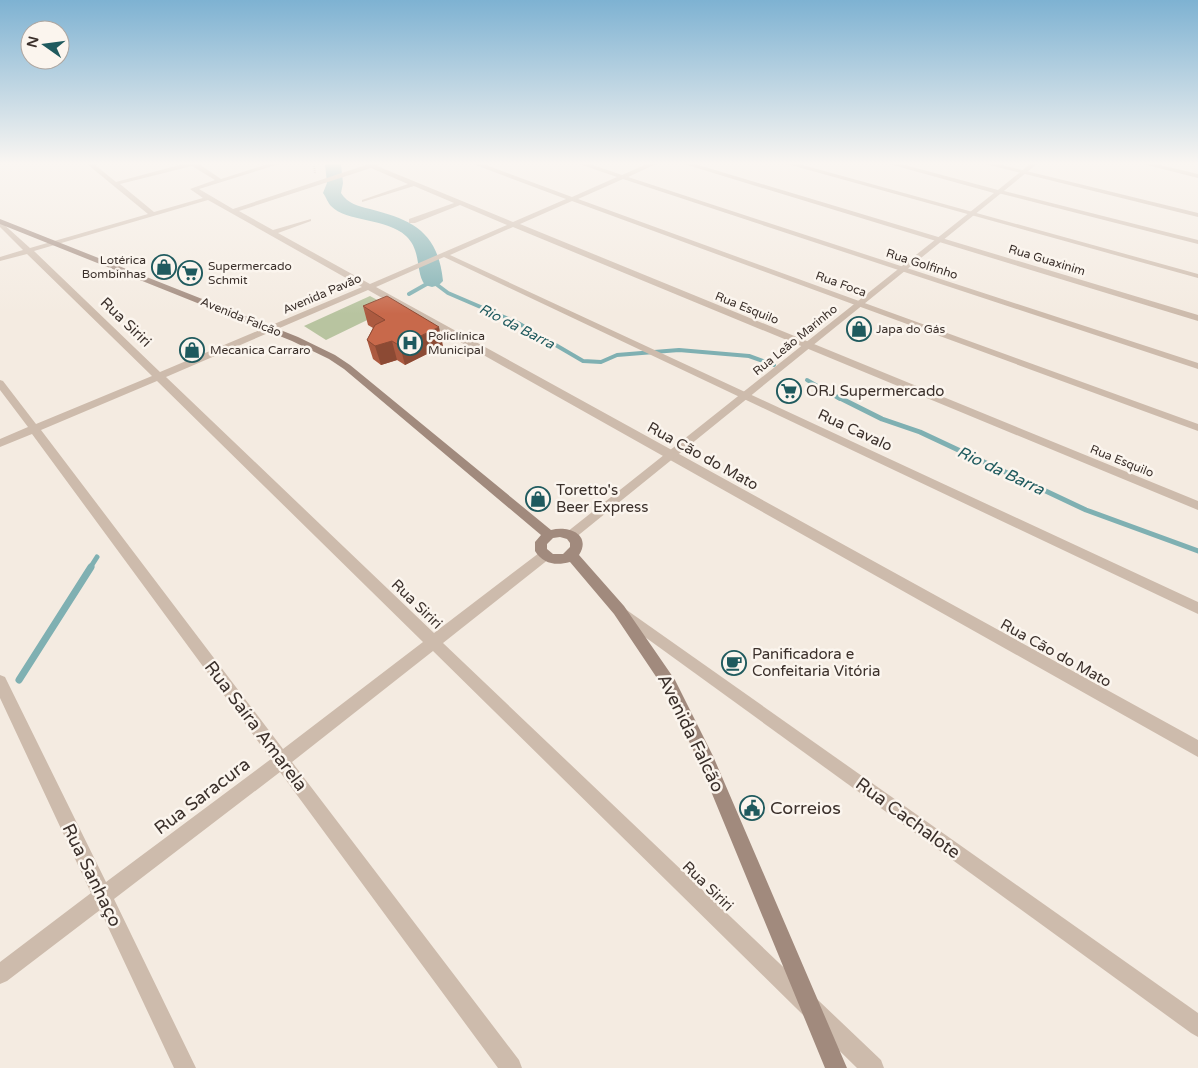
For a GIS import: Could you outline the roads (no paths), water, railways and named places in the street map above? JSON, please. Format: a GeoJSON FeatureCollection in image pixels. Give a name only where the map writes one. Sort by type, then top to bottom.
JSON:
{"type":"FeatureCollection","features":[{"type":"Feature","properties":{"kind":"main road","name":"Avenida Falcão"},"geometry":{"type":"LineString","coordinates":[[0,222],[314,347],[347,367],[548,534]]}},
{"type":"Feature","properties":{"kind":"main road"},"geometry":{"type":"LineString","coordinates":[[560,532],[571,535],[575,538],[578,547],[572,556],[567,559],[555,560],[544,556],[540,547],[541,542],[548,534],[560,532]]}},
{"type":"Feature","properties":{"kind":"main road","name":"Avenida Falcão"},"geometry":{"type":"LineString","coordinates":[[572,556],[619,610],[670,685],[700,746],[836,1068]]}},
{"type":"Feature","properties":{"kind":"street"},"geometry":{"type":"LineString","coordinates":[[0,259],[153,214]]}},
{"type":"Feature","properties":{"kind":"street","name":"Rua Cão do Mato"},"geometry":{"type":"LineString","coordinates":[[236,214],[1198,749]]}},
{"type":"Feature","properties":{"kind":"street"},"geometry":{"type":"LineString","coordinates":[[412,222],[433,214]]}},
{"type":"Feature","properties":{"kind":"street","name":"Rua Esquilo"},"geometry":{"type":"LineString","coordinates":[[486,214],[1198,506]]}},
{"type":"Feature","properties":{"kind":"street","name":"Avenida Pavão"},"geometry":{"type":"LineString","coordinates":[[0,443],[539,214]]}},
{"type":"Feature","properties":{"kind":"street","name":"Rua Foca"},"geometry":{"type":"LineString","coordinates":[[610,214],[1198,428]]}},
{"type":"Feature","properties":{"kind":"street","name":"Rua Golfinho"},"geometry":{"type":"LineString","coordinates":[[731,214],[1198,366]]}},
{"type":"Feature","properties":{"kind":"street","name":"Rua Guaxinim"},"geometry":{"type":"LineString","coordinates":[[853,214],[1198,318]]}},
{"type":"Feature","properties":{"kind":"street","name":"Rua Leão Marinho"},"geometry":{"type":"LineString","coordinates":[[571,535],[972,214]]}},
{"type":"Feature","properties":{"kind":"street"},"geometry":{"type":"LineString","coordinates":[[972,214],[1198,276]]}},
{"type":"Feature","properties":{"kind":"street"},"geometry":{"type":"LineString","coordinates":[[1086,214],[1198,242]]}},
{"type":"Feature","properties":{"kind":"street"},"geometry":{"type":"LineString","coordinates":[[272,233],[309,220]]}},
{"type":"Feature","properties":{"kind":"street","name":"Rua Siriri"},"geometry":{"type":"LineString","coordinates":[[0,222],[873,1068]]}},
{"type":"Feature","properties":{"kind":"street","name":"Rua Cavalo"},"geometry":{"type":"LineString","coordinates":[[445,255],[1198,608]]}},
{"type":"Feature","properties":{"kind":"street","name":"Rua Saíra Amarela"},"geometry":{"type":"LineString","coordinates":[[0,384],[511,1068]]}},
{"type":"Feature","properties":{"kind":"street","name":"Rua Saracura"},"geometry":{"type":"LineString","coordinates":[[0,974],[282,760],[544,556]]}},
{"type":"Feature","properties":{"kind":"street","name":"Rua Cachalote"},"geometry":{"type":"LineString","coordinates":[[619,610],[1198,1026]]}},
{"type":"Feature","properties":{"kind":"street","name":"Rua Sanhaço"},"geometry":{"type":"LineString","coordinates":[[0,682],[185,1068]]}},
{"type":"Feature","properties":{"kind":"waterway","name":"Rio da Barra"},"geometry":{"type":"LineString","coordinates":[[367,214],[394,222],[414,233],[426,252],[432,281]]}},
{"type":"Feature","properties":{"kind":"waterway","name":"Rio da Barra"},"geometry":{"type":"LineString","coordinates":[[409,294],[432,281],[448,293],[518,323],[583,361],[601,362],[617,355],[679,350],[749,356],[774,365]]}},
{"type":"Feature","properties":{"kind":"waterway","name":"Rio da Barra"},"geometry":{"type":"LineString","coordinates":[[807,380],[840,399]]}},
{"type":"Feature","properties":{"kind":"waterway","name":"Rio da Barra"},"geometry":{"type":"LineString","coordinates":[[838,397],[882,419],[920,432],[1086,510],[1198,551]]}},
{"type":"Feature","properties":{"kind":"waterway"},"geometry":{"type":"LineString","coordinates":[[90,568],[97,557]]}},
{"type":"Feature","properties":{"kind":"waterway"},"geometry":{"type":"LineString","coordinates":[[19,680],[91,567]]}},
{"type":"Feature","properties":{"kind":"place","name":"Lotérica Bombinhas"},"geometry":{"type":"Point","coordinates":[164,267]}},
{"type":"Feature","properties":{"kind":"place","name":"Supermercado Schmit"},"geometry":{"type":"Point","coordinates":[190,273]}},
{"type":"Feature","properties":{"kind":"place","name":"Japa do Gás"},"geometry":{"type":"Point","coordinates":[859,329]}},
{"type":"Feature","properties":{"kind":"place","name":"Policlínica Municipal"},"geometry":{"type":"Point","coordinates":[410,343]}},
{"type":"Feature","properties":{"kind":"place","name":"Mecanica Carraro"},"geometry":{"type":"Point","coordinates":[192,350]}},
{"type":"Feature","properties":{"kind":"place","name":"ORJ Supermercado"},"geometry":{"type":"Point","coordinates":[789,391]}},
{"type":"Feature","properties":{"kind":"place","name":"Toretto's Beer Express"},"geometry":{"type":"Point","coordinates":[538,499]}},
{"type":"Feature","properties":{"kind":"place","name":"Panificadora e Confeitaria Vitória"},"geometry":{"type":"Point","coordinates":[734,663]}},
{"type":"Feature","properties":{"kind":"place","name":"Correios"},"geometry":{"type":"Point","coordinates":[752,808]}}]}
